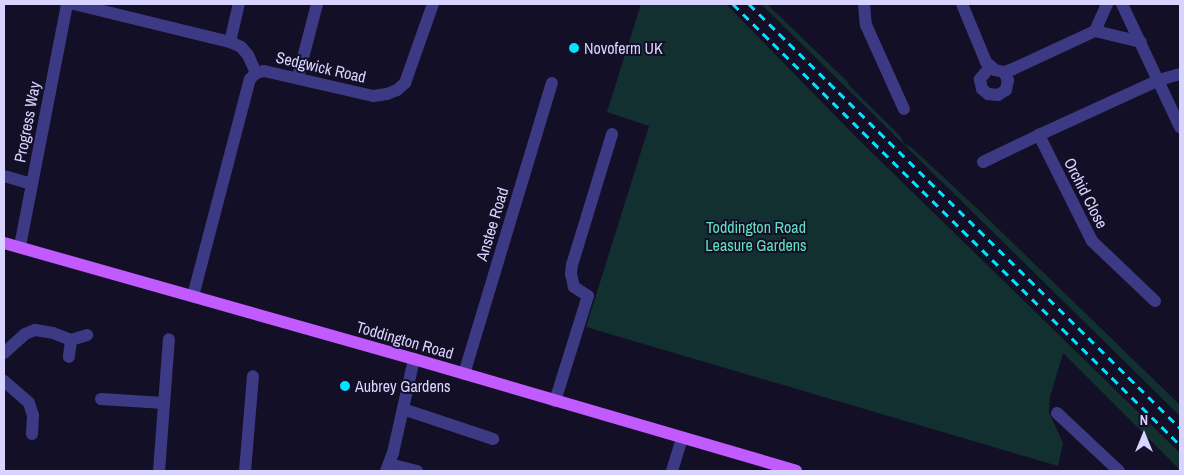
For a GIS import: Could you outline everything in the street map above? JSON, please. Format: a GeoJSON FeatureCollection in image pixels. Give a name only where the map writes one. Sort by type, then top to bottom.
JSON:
{"type":"FeatureCollection","features":[{"type":"Feature","properties":{"kind":"main road","name":"Toddington Road"},"geometry":{"type":"LineString","coordinates":[[4,243],[414,359],[796,471]]}},
{"type":"Feature","properties":{"kind":"street","name":"Progress Way"},"geometry":{"type":"LineString","coordinates":[[20,246],[32,184],[75,4],[127,10],[230,42],[241,47],[248,55],[256,73]]}},
{"type":"Feature","properties":{"kind":"street"},"geometry":{"type":"LineString","coordinates":[[230,42],[239,4]]}},
{"type":"Feature","properties":{"kind":"street"},"geometry":{"type":"LineString","coordinates":[[298,77],[317,4]]}},
{"type":"Feature","properties":{"kind":"street","name":"Sedgwick Road"},"geometry":{"type":"LineString","coordinates":[[193,296],[247,85],[256,73],[264,71],[298,77],[373,96],[387,94],[397,90],[405,82],[433,4]]}},
{"type":"Feature","properties":{"kind":"street"},"geometry":{"type":"LineString","coordinates":[[864,4],[866,25],[904,109]]}},
{"type":"Feature","properties":{"kind":"street"},"geometry":{"type":"LineString","coordinates":[[962,4],[990,67],[1004,72],[1008,80],[1006,90],[998,95],[988,94],[982,89],[980,79],[990,67]]}},
{"type":"Feature","properties":{"kind":"street"},"geometry":{"type":"LineString","coordinates":[[1095,31],[1106,4]]}},
{"type":"Feature","properties":{"kind":"street"},"geometry":{"type":"LineString","coordinates":[[1122,4],[1180,127]]}},
{"type":"Feature","properties":{"kind":"street"},"geometry":{"type":"LineString","coordinates":[[1004,72],[1095,31],[1141,42]]}},
{"type":"Feature","properties":{"kind":"street"},"geometry":{"type":"LineString","coordinates":[[983,162],[1159,80],[1180,74]]}},
{"type":"Feature","properties":{"kind":"street","name":"Anstee Road"},"geometry":{"type":"LineString","coordinates":[[464,374],[552,83]]}},
{"type":"Feature","properties":{"kind":"street"},"geometry":{"type":"LineString","coordinates":[[555,401],[588,296],[574,287],[571,274],[612,134]]}},
{"type":"Feature","properties":{"kind":"street","name":"Orchid Close"},"geometry":{"type":"LineString","coordinates":[[1039,135],[1092,240],[1155,301]]}},
{"type":"Feature","properties":{"kind":"street"},"geometry":{"type":"LineString","coordinates":[[4,176],[32,184]]}},
{"type":"Feature","properties":{"kind":"street"},"geometry":{"type":"LineString","coordinates":[[4,354],[11,345],[31,331],[44,331],[71,340],[87,335]]}},
{"type":"Feature","properties":{"kind":"street"},"geometry":{"type":"LineString","coordinates":[[159,471],[169,339]]}},
{"type":"Feature","properties":{"kind":"street"},"geometry":{"type":"LineString","coordinates":[[69,357],[71,340]]}},
{"type":"Feature","properties":{"kind":"street"},"geometry":{"type":"LineString","coordinates":[[414,359],[388,468],[417,471]]}},
{"type":"Feature","properties":{"kind":"street"},"geometry":{"type":"LineString","coordinates":[[245,471],[253,376]]}},
{"type":"Feature","properties":{"kind":"street"},"geometry":{"type":"LineString","coordinates":[[4,381],[29,403],[33,414],[32,434]]}},
{"type":"Feature","properties":{"kind":"street"},"geometry":{"type":"LineString","coordinates":[[101,399],[164,403]]}},
{"type":"Feature","properties":{"kind":"street"},"geometry":{"type":"LineString","coordinates":[[403,409],[493,439]]}},
{"type":"Feature","properties":{"kind":"street"},"geometry":{"type":"LineString","coordinates":[[1057,413],[1119,471]]}},
{"type":"Feature","properties":{"kind":"street"},"geometry":{"type":"LineString","coordinates":[[672,471],[682,438]]}},
{"type":"Feature","properties":{"kind":"green space","name":"Toddington Road Leasure Gardens"},"geometry":{"type":"Polygon","coordinates":[[[641,4],[726,4],[858,139],[1180,453],[1180,470],[1063,353],[1050,397],[1049,412],[1063,443],[1058,466],[586,327],[649,126],[607,112],[641,4]]]}},
{"type":"Feature","properties":{"kind":"green space"},"geometry":{"type":"Polygon","coordinates":[[[761,4],[767,4],[849,83],[900,136],[904,144],[911,147],[982,213],[1180,405],[1180,416],[761,4]]]}},
{"type":"Feature","properties":{"kind":"railway"},"geometry":{"type":"LineString","coordinates":[[733,4],[1180,445]]}},
{"type":"Feature","properties":{"kind":"railway"},"geometry":{"type":"LineString","coordinates":[[749,4],[1180,428]]}},
{"type":"Feature","properties":{"kind":"place","name":"Novoferm UK"},"geometry":{"type":"Point","coordinates":[574,48]}},
{"type":"Feature","properties":{"kind":"place","name":"Aubrey Gardens"},"geometry":{"type":"Point","coordinates":[345,386]}}]}
